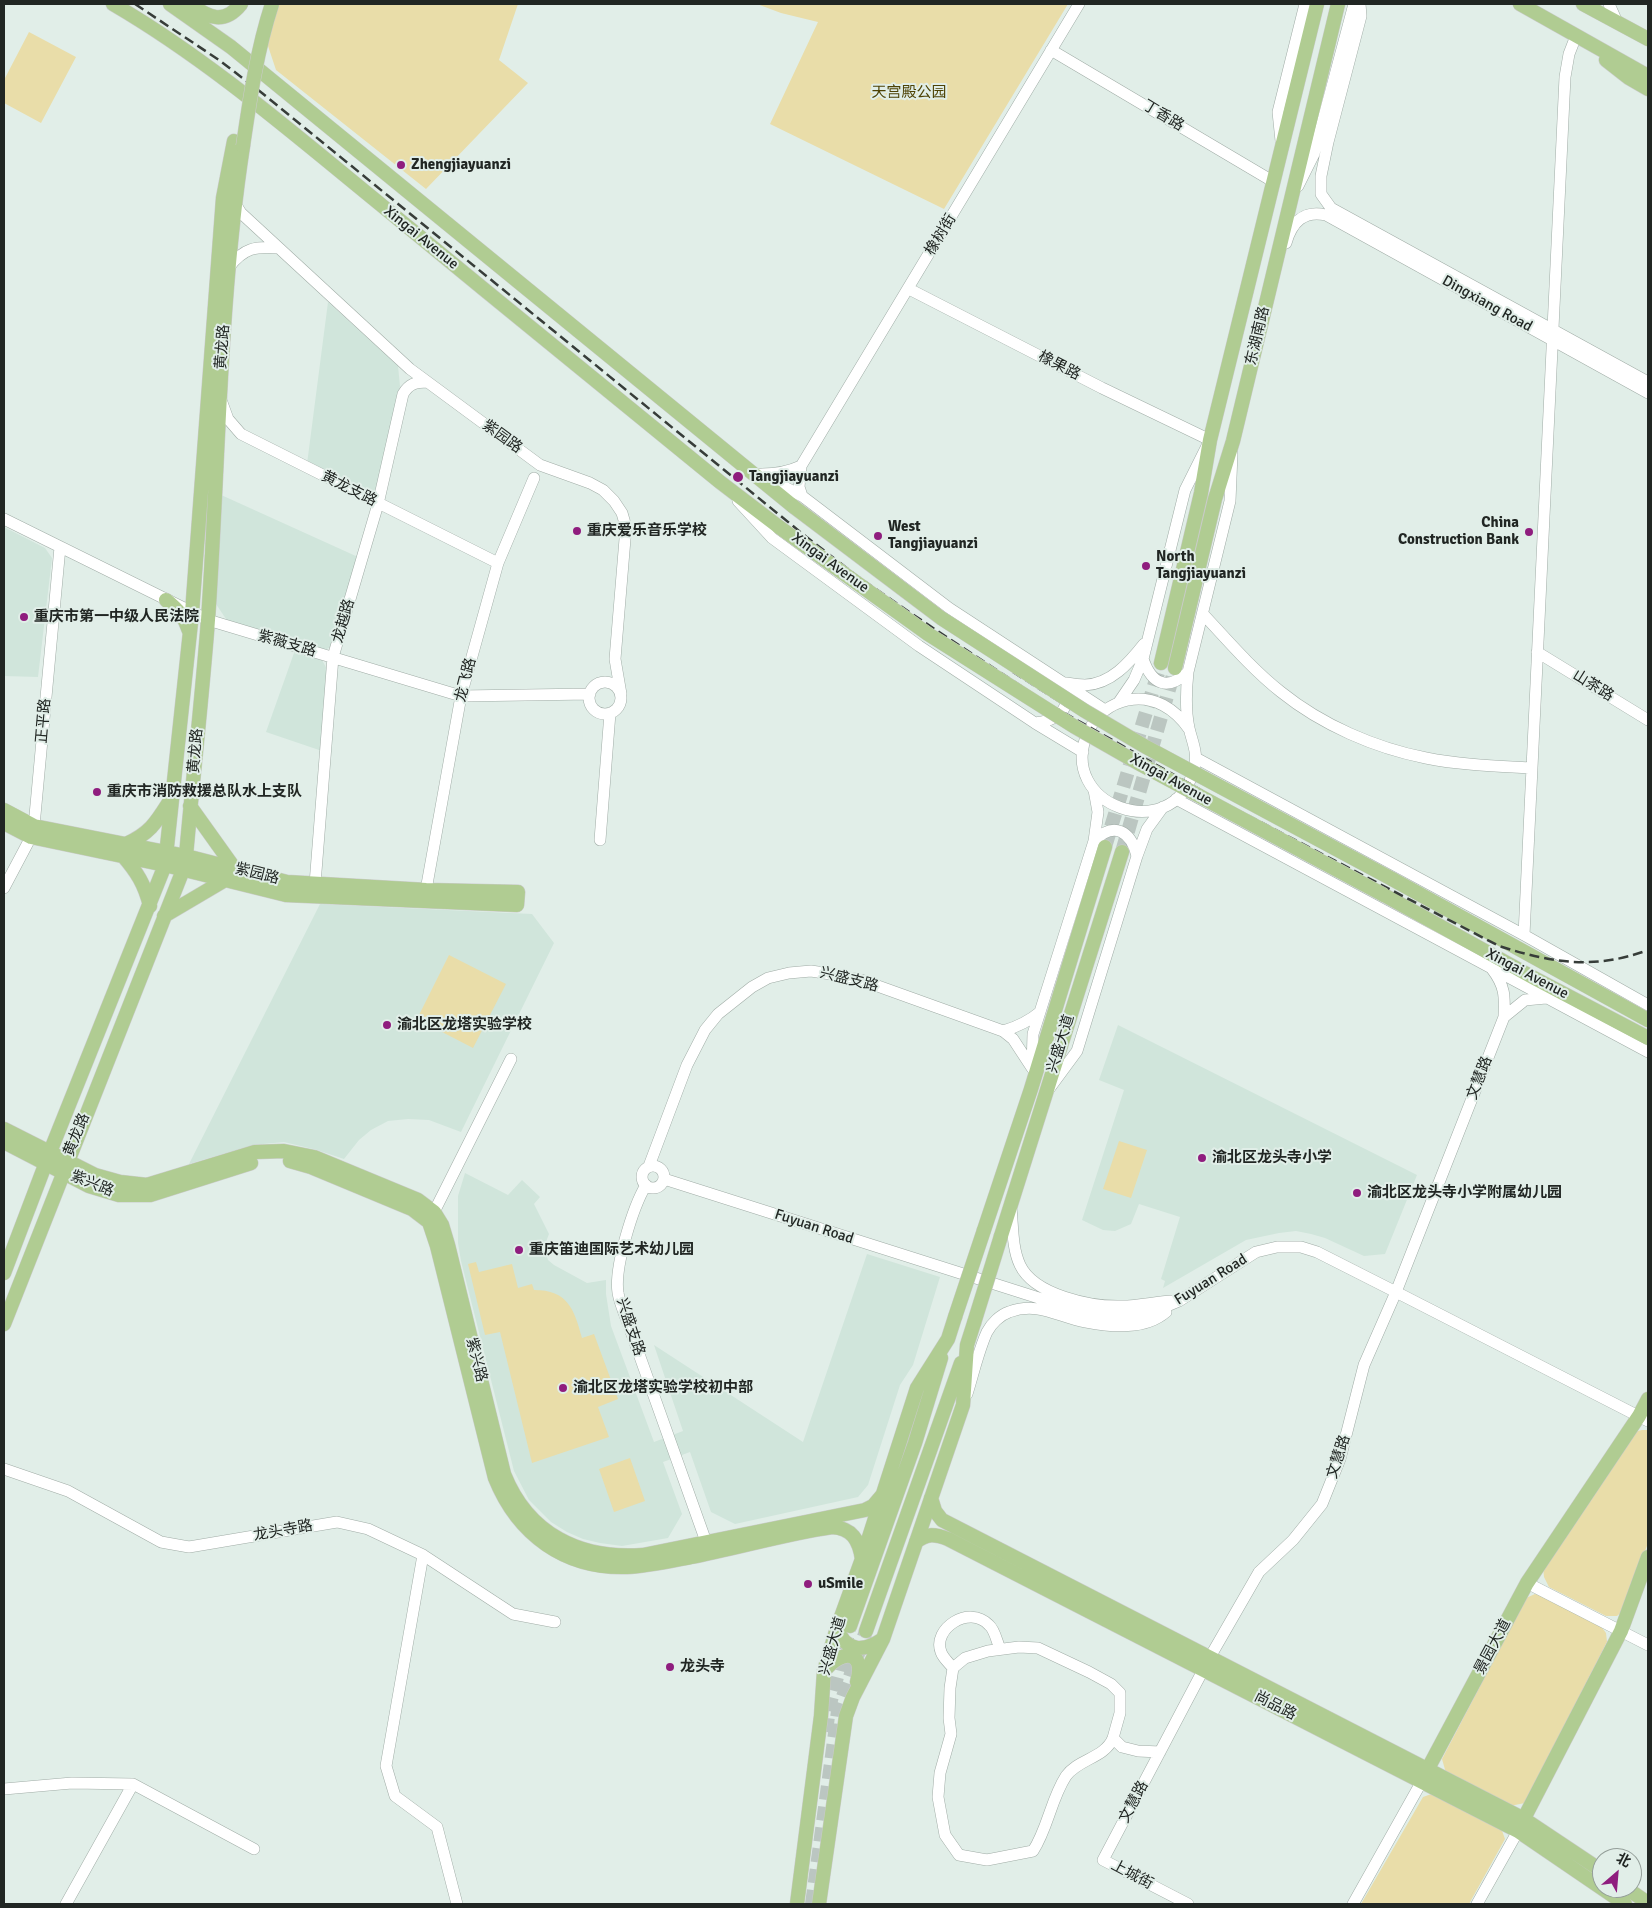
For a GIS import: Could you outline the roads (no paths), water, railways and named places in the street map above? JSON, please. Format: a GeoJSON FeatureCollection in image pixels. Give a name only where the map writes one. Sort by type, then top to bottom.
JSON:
{"type":"FeatureCollection","features":[{"type":"Feature","properties":{"kind":"main road","name":"Xingai Avenue"},"geometry":{"type":"LineString","coordinates":[[114,4],[154,28],[213,71],[306,144],[720,482],[779,527],[928,634],[1075,727],[1138,763],[1648,1038]]}},
{"type":"Feature","properties":{"kind":"main road","name":"Xingai Avenue"},"geometry":{"type":"LineString","coordinates":[[170,4],[231,47],[740,463],[798,502],[941,618],[1085,711],[1146,747],[1392,879],[1648,1020]]}},
{"type":"Feature","properties":{"kind":"main road"},"geometry":{"type":"LineString","coordinates":[[190,4],[204,14],[218,17],[227,16],[241,4]]}},
{"type":"Feature","properties":{"kind":"main road"},"geometry":{"type":"LineString","coordinates":[[239,143],[248,66],[264,4]]}},
{"type":"Feature","properties":{"kind":"main road"},"geometry":{"type":"LineString","coordinates":[[239,143],[264,29],[272,4]]}},
{"type":"Feature","properties":{"kind":"main road","name":"东湖南路"},"geometry":{"type":"LineString","coordinates":[[1161,663],[1201,493],[1210,440],[1317,4]]}},
{"type":"Feature","properties":{"kind":"main road","name":"东湖南路"},"geometry":{"type":"LineString","coordinates":[[1182,670],[1215,499],[1233,441],[1338,4]]}},
{"type":"Feature","properties":{"kind":"main road"},"geometry":{"type":"LineString","coordinates":[[1520,4],[1648,76]]}},
{"type":"Feature","properties":{"kind":"main road"},"geometry":{"type":"LineString","coordinates":[[1583,4],[1648,39]]}},
{"type":"Feature","properties":{"kind":"main road"},"geometry":{"type":"LineString","coordinates":[[1617,22],[1648,29]]}},
{"type":"Feature","properties":{"kind":"main road"},"geometry":{"type":"LineString","coordinates":[[1576,36],[1629,78],[1648,89]]}},
{"type":"Feature","properties":{"kind":"main road","name":"黄龙路"},"geometry":{"type":"LineString","coordinates":[[4,1324],[184,863],[208,620],[220,396],[239,143]]}},
{"type":"Feature","properties":{"kind":"main road","name":"黄龙路"},"geometry":{"type":"LineString","coordinates":[[4,1273],[167,859],[192,613],[223,198],[239,143]]}},
{"type":"Feature","properties":{"kind":"main road"},"geometry":{"type":"LineString","coordinates":[[166,600],[186,620],[190,633]]}},
{"type":"Feature","properties":{"kind":"main road"},"geometry":{"type":"LineString","coordinates":[[150,906],[141,878],[124,850],[150,829],[173,796]]}},
{"type":"Feature","properties":{"kind":"main road"},"geometry":{"type":"LineString","coordinates":[[190,806],[235,869]]}},
{"type":"Feature","properties":{"kind":"main road","name":"紫园路"},"geometry":{"type":"LineString","coordinates":[[4,810],[32,831]]}},
{"type":"Feature","properties":{"kind":"main road","name":"紫园路"},"geometry":{"type":"LineString","coordinates":[[4,823],[32,831],[184,863],[235,869],[287,882],[426,890],[517,899],[286,895],[225,880],[184,863]]}},
{"type":"Feature","properties":{"kind":"main road","name":"兴盛大道"},"geometry":{"type":"LineString","coordinates":[[797,1904],[821,1716],[824,1672],[843,1627],[862,1559],[917,1388],[948,1339],[1031,1089],[1100,844]]}},
{"type":"Feature","properties":{"kind":"main road","name":"兴盛大道"},"geometry":{"type":"LineString","coordinates":[[967,1345],[1122,852]]}},
{"type":"Feature","properties":{"kind":"main road"},"geometry":{"type":"LineString","coordinates":[[164,916],[225,880]]}},
{"type":"Feature","properties":{"kind":"main road"},"geometry":{"type":"LineString","coordinates":[[4,1129],[31,1143],[48,1158]]}},
{"type":"Feature","properties":{"kind":"main road"},"geometry":{"type":"LineString","coordinates":[[31,1143],[46,1141],[58,1133]]}},
{"type":"Feature","properties":{"kind":"main road"},"geometry":{"type":"LineString","coordinates":[[4,1142],[48,1158]]}},
{"type":"Feature","properties":{"kind":"main road","name":"紫兴路"},"geometry":{"type":"LineString","coordinates":[[48,1158],[65,1167],[120,1182],[147,1184],[255,1152],[284,1151],[314,1158],[418,1200],[432,1217],[442,1224],[504,1474],[509,1487],[525,1511],[538,1525],[566,1544],[596,1554],[626,1556],[709,1548],[832,1527],[840,1528],[852,1534],[860,1546],[862,1559]]}},
{"type":"Feature","properties":{"kind":"main road"},"geometry":{"type":"LineString","coordinates":[[883,1639],[864,1649],[846,1644],[840,1637],[915,1443],[948,1339]]}},
{"type":"Feature","properties":{"kind":"main road"},"geometry":{"type":"LineString","coordinates":[[853,1697],[883,1639],[963,1405],[967,1345]]}},
{"type":"Feature","properties":{"kind":"main road"},"geometry":{"type":"LineString","coordinates":[[866,1631],[967,1345]]}},
{"type":"Feature","properties":{"kind":"main road","name":"景园大道"},"geometry":{"type":"LineString","coordinates":[[1422,1781],[1526,1583],[1644,1419],[1648,1398]]}},
{"type":"Feature","properties":{"kind":"main road","name":"紫兴路"},"geometry":{"type":"LineString","coordinates":[[709,1548],[865,1510],[872,1506],[884,1493]]}},
{"type":"Feature","properties":{"kind":"main road","name":"尚品路"},"geometry":{"type":"LineString","coordinates":[[932,1498],[935,1511],[942,1520],[1422,1781],[1521,1825],[1625,1904]]}},
{"type":"Feature","properties":{"kind":"main road","name":"尚品路"},"geometry":{"type":"LineString","coordinates":[[916,1542],[924,1536],[936,1534],[948,1539],[1428,1769],[1592,1866]]}},
{"type":"Feature","properties":{"kind":"main road"},"geometry":{"type":"LineString","coordinates":[[1521,1825],[1621,1631],[1648,1557]]}},
{"type":"Feature","properties":{"kind":"main road"},"geometry":{"type":"LineString","coordinates":[[819,1904],[842,1735],[860,1671],[859,1664],[849,1656],[837,1658],[824,1672]]}},
{"type":"Feature","properties":{"kind":"street","name":"Xingai Avenue"},"geometry":{"type":"LineString","coordinates":[[181,4],[206,22],[231,47]]}},
{"type":"Feature","properties":{"kind":"street","name":"橡树街"},"geometry":{"type":"LineString","coordinates":[[801,466],[1079,4]]}},
{"type":"Feature","properties":{"kind":"street"},"geometry":{"type":"LineString","coordinates":[[1281,150],[1278,112],[1305,4]]}},
{"type":"Feature","properties":{"kind":"street"},"geometry":{"type":"LineString","coordinates":[[1290,201],[1314,154],[1328,121],[1354,4]]}},
{"type":"Feature","properties":{"kind":"street"},"geometry":{"type":"LineString","coordinates":[[1314,154],[1361,16],[1360,4]]}},
{"type":"Feature","properties":{"kind":"street"},"geometry":{"type":"LineString","coordinates":[[1609,4],[1617,22]]}},
{"type":"Feature","properties":{"kind":"street"},"geometry":{"type":"LineString","coordinates":[[1524,935],[1565,77],[1569,54],[1576,36]]}},
{"type":"Feature","properties":{"kind":"street","name":"丁香路"},"geometry":{"type":"LineString","coordinates":[[1052,50],[1274,182]]}},
{"type":"Feature","properties":{"kind":"street"},"geometry":{"type":"LineString","coordinates":[[1263,312],[1276,285],[1291,229],[1304,216],[1328,212],[1320,187],[1334,99]]}},
{"type":"Feature","properties":{"kind":"street"},"geometry":{"type":"LineString","coordinates":[[1328,121],[1328,142]]}},
{"type":"Feature","properties":{"kind":"street","name":"紫园路"},"geometry":{"type":"LineString","coordinates":[[234,202],[241,213],[410,370],[540,465],[590,483],[603,490],[614,501],[626,527],[615,659]]}},
{"type":"Feature","properties":{"kind":"street","name":"Dingxiang Road"},"geometry":{"type":"LineString","coordinates":[[1328,212],[1553,335],[1648,382]]}},
{"type":"Feature","properties":{"kind":"street"},"geometry":{"type":"LineString","coordinates":[[229,267],[244,251],[256,248],[279,248]]}},
{"type":"Feature","properties":{"kind":"street","name":"橡果路"},"geometry":{"type":"LineString","coordinates":[[909,289],[1102,388],[1210,440]]}},
{"type":"Feature","properties":{"kind":"street","name":"Dingxiang Road"},"geometry":{"type":"LineString","coordinates":[[1553,335],[1648,393]]}},
{"type":"Feature","properties":{"kind":"street","name":"龙越路"},"geometry":{"type":"LineString","coordinates":[[315,884],[333,657],[378,504],[403,394],[408,385],[417,382],[427,382]]}},
{"type":"Feature","properties":{"kind":"street","name":"黄龙支路"},"geometry":{"type":"LineString","coordinates":[[220,396],[228,419],[241,434],[498,564]]}},
{"type":"Feature","properties":{"kind":"street"},"geometry":{"type":"LineString","coordinates":[[1119,702],[1134,680],[1143,659],[1185,490],[1210,440]]}},
{"type":"Feature","properties":{"kind":"street"},"geometry":{"type":"LineString","coordinates":[[1143,659],[1147,672],[1157,681],[1168,684],[1180,680],[1182,670],[1204,614],[1230,501],[1233,441]]}},
{"type":"Feature","properties":{"kind":"street"},"geometry":{"type":"LineString","coordinates":[[525,454],[531,465],[534,478],[544,472],[555,470]]}},
{"type":"Feature","properties":{"kind":"street","name":"Xingai Avenue"},"geometry":{"type":"LineString","coordinates":[[740,463],[760,474],[949,608],[1105,710]]}},
{"type":"Feature","properties":{"kind":"street"},"geometry":{"type":"LineString","coordinates":[[760,474],[777,474],[801,466],[798,502]]}},
{"type":"Feature","properties":{"kind":"street","name":"龙飞路"},"geometry":{"type":"LineString","coordinates":[[426,890],[461,696],[498,564],[534,478]]}},
{"type":"Feature","properties":{"kind":"street","name":"Xingai Avenue"},"geometry":{"type":"LineString","coordinates":[[720,482],[772,538],[920,646],[1035,723],[1083,752]]}},
{"type":"Feature","properties":{"kind":"street","name":"紫薇支路"},"geometry":{"type":"LineString","coordinates":[[4,519],[208,620],[461,696],[590,694]]}},
{"type":"Feature","properties":{"kind":"street","name":"正平路"},"geometry":{"type":"LineString","coordinates":[[4,888],[32,831],[60,547]]}},
{"type":"Feature","properties":{"kind":"street"},"geometry":{"type":"LineString","coordinates":[[1204,614],[1258,671],[1281,692],[1324,720],[1356,736],[1388,748],[1425,758],[1468,764],[1532,768]]}},
{"type":"Feature","properties":{"kind":"street"},"geometry":{"type":"LineString","coordinates":[[1035,723],[1057,718],[1066,705],[1066,694],[1061,682],[1086,685],[1109,679],[1127,665],[1147,641]]}},
{"type":"Feature","properties":{"kind":"street","name":"山茶路"},"geometry":{"type":"LineString","coordinates":[[1538,652],[1648,720]]}},
{"type":"Feature","properties":{"kind":"street"},"geometry":{"type":"LineString","coordinates":[[615,659],[621,694],[620,704],[617,709],[603,714],[594,709],[589,700],[590,694],[610,670],[615,659]]}},
{"type":"Feature","properties":{"kind":"street"},"geometry":{"type":"LineString","coordinates":[[1182,670],[1189,729],[1194,743],[1196,758],[1193,773],[1186,787],[1176,799],[1163,807],[1145,812],[1126,811],[1108,803],[1094,790],[1086,776],[1082,760],[1084,741],[1092,724],[1105,710],[1119,702],[1135,699],[1152,700],[1167,706],[1180,716],[1189,729]]}},
{"type":"Feature","properties":{"kind":"street"},"geometry":{"type":"LineString","coordinates":[[600,683],[605,682],[615,686],[621,694]]}},
{"type":"Feature","properties":{"kind":"street"},"geometry":{"type":"LineString","coordinates":[[600,840],[610,713]]}},
{"type":"Feature","properties":{"kind":"street","name":"Xingai Avenue"},"geometry":{"type":"LineString","coordinates":[[1196,758],[1645,1000]]}},
{"type":"Feature","properties":{"kind":"street"},"geometry":{"type":"LineString","coordinates":[[1228,827],[1220,817],[1218,804],[1224,793],[1234,787],[1248,786]]}},
{"type":"Feature","properties":{"kind":"street"},"geometry":{"type":"LineString","coordinates":[[1094,790],[1098,812],[1100,844]]}},
{"type":"Feature","properties":{"kind":"street","name":"Xingai Avenue"},"geometry":{"type":"LineString","coordinates":[[1176,799],[1648,1052]]}},
{"type":"Feature","properties":{"kind":"street"},"geometry":{"type":"LineString","coordinates":[[1046,1095],[1077,1051],[1137,856],[1148,828],[1163,807]]}},
{"type":"Feature","properties":{"kind":"street"},"geometry":{"type":"LineString","coordinates":[[1031,1089],[1033,1034],[1100,844],[1102,833],[1114,830],[1125,833],[1134,843],[1137,856]]}},
{"type":"Feature","properties":{"kind":"street"},"geometry":{"type":"LineString","coordinates":[[1492,969],[1504,990],[1504,1017]]}},
{"type":"Feature","properties":{"kind":"street","name":"兴盛支路"},"geometry":{"type":"LineString","coordinates":[[649,1166],[687,1065],[705,1030],[718,1014],[736,999],[768,978],[789,973],[811,971],[861,980],[1003,1031]]}},
{"type":"Feature","properties":{"kind":"street"},"geometry":{"type":"LineString","coordinates":[[1504,1017],[1525,1000],[1546,998]]}},
{"type":"Feature","properties":{"kind":"street"},"geometry":{"type":"LineString","coordinates":[[1003,1031],[1030,1021],[1040,1012]]}},
{"type":"Feature","properties":{"kind":"street","name":"文慧路"},"geometry":{"type":"LineString","coordinates":[[1103,1860],[1207,1664],[1259,1572],[1293,1540],[1322,1504],[1340,1459],[1364,1365],[1396,1292],[1504,1017]]}},
{"type":"Feature","properties":{"kind":"street"},"geometry":{"type":"LineString","coordinates":[[1003,1031],[1013,1039],[1032,1068]]}},
{"type":"Feature","properties":{"kind":"street"},"geometry":{"type":"LineString","coordinates":[[432,1217],[511,1059]]}},
{"type":"Feature","properties":{"kind":"street"},"geometry":{"type":"LineString","coordinates":[[649,1166],[645,1169],[642,1176],[646,1185],[658,1187],[664,1180]]}},
{"type":"Feature","properties":{"kind":"street","name":"Fuyuan Road"},"geometry":{"type":"LineString","coordinates":[[649,1166],[662,1169],[664,1180],[1086,1313],[1122,1317],[1153,1312],[1179,1301],[1256,1252],[1277,1247],[1301,1247],[1317,1252],[1644,1419]]}},
{"type":"Feature","properties":{"kind":"street","name":"兴盛支路"},"geometry":{"type":"LineString","coordinates":[[646,1185],[641,1194],[623,1247],[618,1279],[618,1293],[709,1548]]}},
{"type":"Feature","properties":{"kind":"street"},"geometry":{"type":"LineString","coordinates":[[1011,1205],[1014,1245],[1020,1264],[1029,1280],[1044,1290],[1088,1303],[1122,1306],[1179,1301]]}},
{"type":"Feature","properties":{"kind":"street"},"geometry":{"type":"LineString","coordinates":[[963,1405],[987,1332],[1002,1315],[1021,1307],[1040,1308],[1086,1322],[1122,1326],[1149,1322],[1161,1316],[1179,1301]]}},
{"type":"Feature","properties":{"kind":"street","name":"龙头寺路"},"geometry":{"type":"LineString","coordinates":[[4,1469],[68,1491],[161,1542],[189,1547],[337,1522],[368,1529],[423,1554],[513,1614],[555,1622]]}},
{"type":"Feature","properties":{"kind":"street"},"geometry":{"type":"LineString","coordinates":[[423,1554],[386,1766],[395,1796],[437,1827],[457,1904]]}},
{"type":"Feature","properties":{"kind":"street"},"geometry":{"type":"LineString","coordinates":[[1526,1583],[1648,1645]]}},
{"type":"Feature","properties":{"kind":"street"},"geometry":{"type":"LineString","coordinates":[[953,1668],[941,1653],[939,1643],[955,1620],[968,1616],[983,1620],[991,1626],[1000,1649]]}},
{"type":"Feature","properties":{"kind":"street"},"geometry":{"type":"LineString","coordinates":[[1019,1646],[1038,1648],[1089,1672],[1111,1684],[1120,1693],[1120,1713],[1111,1743],[1100,1753],[1075,1767],[1066,1776],[1041,1838],[1033,1851],[987,1860],[959,1855],[945,1835],[938,1797],[940,1773],[951,1734],[949,1718],[953,1668],[965,1658],[1000,1649],[1019,1646]]}},
{"type":"Feature","properties":{"kind":"street"},"geometry":{"type":"LineString","coordinates":[[1113,1738],[1122,1747],[1138,1751],[1160,1752]]}},
{"type":"Feature","properties":{"kind":"street","name":"景园大道"},"geometry":{"type":"LineString","coordinates":[[1353,1904],[1422,1781]]}},
{"type":"Feature","properties":{"kind":"street"},"geometry":{"type":"LineString","coordinates":[[4,1789],[72,1783],[133,1784],[254,1849]]}},
{"type":"Feature","properties":{"kind":"street"},"geometry":{"type":"LineString","coordinates":[[66,1904],[133,1784]]}},
{"type":"Feature","properties":{"kind":"street"},"geometry":{"type":"LineString","coordinates":[[1477,1904],[1521,1825]]}},
{"type":"Feature","properties":{"kind":"street","name":"上城街"},"geometry":{"type":"LineString","coordinates":[[1103,1860],[1188,1904]]}},
{"type":"Feature","properties":{"kind":"tunnel"},"geometry":{"type":"LineString","coordinates":[[1105,847],[1161,663]]}},
{"type":"Feature","properties":{"kind":"tunnel"},"geometry":{"type":"LineString","coordinates":[[1122,852],[1174,672]]}},
{"type":"Feature","properties":{"kind":"tunnel"},"geometry":{"type":"LineString","coordinates":[[826,1732],[829,1708],[850,1626]]}},
{"type":"Feature","properties":{"kind":"tunnel"},"geometry":{"type":"LineString","coordinates":[[812,1904],[838,1711],[866,1631]]}},
{"type":"Feature","properties":{"kind":"railway"},"geometry":{"type":"LineString","coordinates":[[135,4],[219,60],[262,93],[804,535],[857,576],[1045,702],[1222,802],[1499,946],[1537,957],[1574,962],[1610,960],[1648,950]]}},
{"type":"Feature","properties":{"kind":"railway"},"geometry":{"type":"LineString","coordinates":[[1013,672],[1068,707]]}},
{"type":"Feature","properties":{"kind":"place","name":"Zhengjiayuanzi"},"geometry":{"type":"Point","coordinates":[401,165]}},
{"type":"Feature","properties":{"kind":"place","name":"Tangjiayuanzi"},"geometry":{"type":"Point","coordinates":[738,477]}},
{"type":"Feature","properties":{"kind":"place","name":"重庆爱乐音乐学校"},"geometry":{"type":"Point","coordinates":[577,531]}},
{"type":"Feature","properties":{"kind":"place","name":"China Construction Bank"},"geometry":{"type":"Point","coordinates":[1529,532]}},
{"type":"Feature","properties":{"kind":"place","name":"West Tangjiayuanzi"},"geometry":{"type":"Point","coordinates":[878,536]}},
{"type":"Feature","properties":{"kind":"place","name":"North Tangjiayuanzi"},"geometry":{"type":"Point","coordinates":[1146,566]}},
{"type":"Feature","properties":{"kind":"place","name":"重庆市第一中级人民法院"},"geometry":{"type":"Point","coordinates":[24,617]}},
{"type":"Feature","properties":{"kind":"place","name":"重庆市消防救援总队水上支队"},"geometry":{"type":"Point","coordinates":[97,792]}},
{"type":"Feature","properties":{"kind":"place","name":"渝北区龙塔实验学校"},"geometry":{"type":"Point","coordinates":[387,1025]}},
{"type":"Feature","properties":{"kind":"place","name":"渝北区龙头寺小学"},"geometry":{"type":"Point","coordinates":[1202,1158]}},
{"type":"Feature","properties":{"kind":"place","name":"渝北区龙头寺小学附属幼儿园"},"geometry":{"type":"Point","coordinates":[1357,1193]}},
{"type":"Feature","properties":{"kind":"place","name":"重庆笛迪国际艺术幼儿园"},"geometry":{"type":"Point","coordinates":[519,1250]}},
{"type":"Feature","properties":{"kind":"place","name":"渝北区龙塔实验学校初中部"},"geometry":{"type":"Point","coordinates":[563,1388]}},
{"type":"Feature","properties":{"kind":"place","name":"uSmile"},"geometry":{"type":"Point","coordinates":[808,1584]}},
{"type":"Feature","properties":{"kind":"place","name":"龙头寺"},"geometry":{"type":"Point","coordinates":[670,1667]}},
{"type":"Feature","properties":{"kind":"park label","name":"天宫殿公园"},"geometry":{"type":"Point","coordinates":[909,93]}}]}
